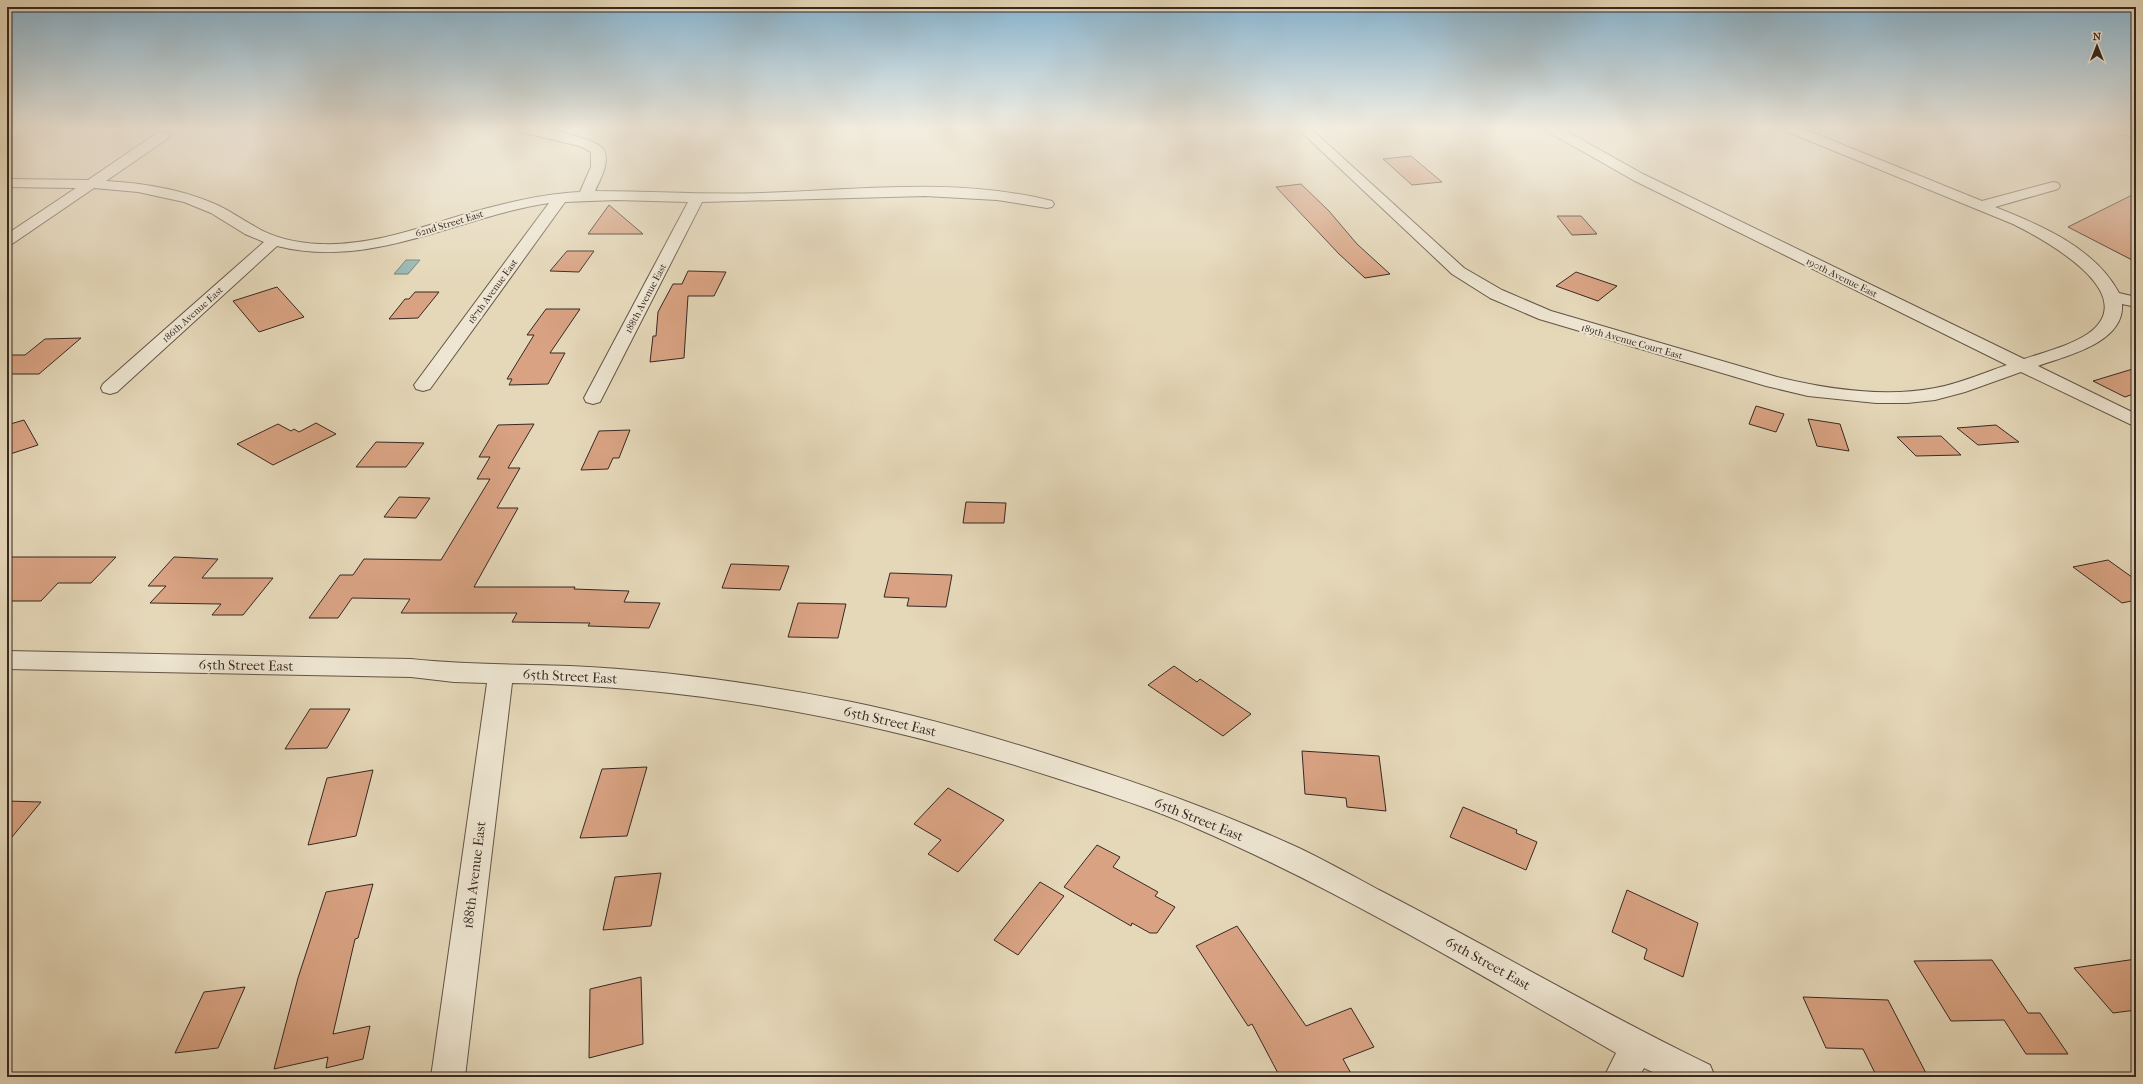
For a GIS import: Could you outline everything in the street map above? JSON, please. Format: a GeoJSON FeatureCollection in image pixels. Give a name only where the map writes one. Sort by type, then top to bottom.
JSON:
{"type":"FeatureCollection","features":[{"type":"Feature","properties":{"kind":"street"},"geometry":{"type":"LineString","coordinates":[[7,241],[101,178]]}},
{"type":"Feature","properties":{"kind":"street"},"geometry":{"type":"LineString","coordinates":[[586,195],[593,178]]}},
{"type":"Feature","properties":{"kind":"street","name":"189th Avenue Court East"},"geometry":{"type":"LineString","coordinates":[[1357,178],[1458,271],[1496,294],[1545,315],[1773,382],[1842,395],[1907,397],[1934,394],[1958,388],[2075,347],[2095,337],[2108,325],[2114,312],[2113,297]]}},
{"type":"Feature","properties":{"kind":"street","name":"190th Avenue East"},"geometry":{"type":"LineString","coordinates":[[1639,178],[2021,366],[2136,421]]}},
{"type":"Feature","properties":{"kind":"street"},"geometry":{"type":"LineString","coordinates":[[1912,178],[2018,221],[2070,250],[2090,266],[2105,282],[2113,297],[2136,302]]}},
{"type":"Feature","properties":{"kind":"street","name":"62nd Street East"},"geometry":{"type":"LineString","coordinates":[[7,183],[92,184],[146,188],[200,203],[236,220],[250,231],[274,241],[294,247],[312,248],[362,247],[413,235],[510,205],[561,197],[586,195],[697,198],[940,192],[993,195],[1047,204]]}},
{"type":"Feature","properties":{"kind":"street"},"geometry":{"type":"LineString","coordinates":[[1981,206],[2053,186]]}},
{"type":"Feature","properties":{"kind":"street","name":"187th Avenue East"},"geometry":{"type":"LineString","coordinates":[[423,385],[561,197]]}},
{"type":"Feature","properties":{"kind":"street","name":"188th Avenue East"},"geometry":{"type":"LineString","coordinates":[[593,398],[697,198]]}},
{"type":"Feature","properties":{"kind":"street","name":"186th Avenue East"},"geometry":{"type":"LineString","coordinates":[[110,388],[274,241]]}},
{"type":"Feature","properties":{"kind":"street","name":"65th Street East"},"geometry":{"type":"LineString","coordinates":[[7,660],[411,668],[454,673],[501,673],[642,681],[790,700],[922,728],[993,747],[1138,794],[1206,820],[1291,858],[1471,953],[1637,1047],[1698,1077]]}},
{"type":"Feature","properties":{"kind":"street","name":"188th Avenue East"},"geometry":{"type":"LineString","coordinates":[[448,1077],[501,673]]}},
{"type":"Feature","properties":{"kind":"street"},"geometry":{"type":"LineString","coordinates":[[1621,1077],[1637,1047]]}},
{"type":"Feature","properties":{"kind":"water"},"geometry":{"type":"Polygon","coordinates":[[[406,260],[420,260],[408,274],[394,274],[406,260]]]}},
{"type":"Feature","properties":{"kind":"building"},"geometry":{"type":"Polygon","coordinates":[[[1404,178],[1437,178],[1442,182],[1412,185],[1404,178]]]}},
{"type":"Feature","properties":{"kind":"building"},"geometry":{"type":"Polygon","coordinates":[[[1301,184],[1329,211],[1357,244],[1390,274],[1365,278],[1339,254],[1276,187],[1301,184]]]}},
{"type":"Feature","properties":{"kind":"building"},"geometry":{"type":"Polygon","coordinates":[[[2136,193],[2136,262],[2068,227],[2136,193]]]}},
{"type":"Feature","properties":{"kind":"building"},"geometry":{"type":"Polygon","coordinates":[[[609,205],[643,234],[588,234],[609,205]]]}},
{"type":"Feature","properties":{"kind":"building"},"geometry":{"type":"Polygon","coordinates":[[[1557,216],[1581,216],[1597,234],[1572,235],[1557,216]]]}},
{"type":"Feature","properties":{"kind":"building"},"geometry":{"type":"Polygon","coordinates":[[[567,251],[594,251],[579,272],[550,271],[567,251]]]}},
{"type":"Feature","properties":{"kind":"building"},"geometry":{"type":"Polygon","coordinates":[[[688,271],[726,272],[714,296],[688,296],[684,358],[650,362],[653,336],[656,336],[658,312],[673,284],[682,284],[688,271]]]}},
{"type":"Feature","properties":{"kind":"building"},"geometry":{"type":"Polygon","coordinates":[[[1576,272],[1617,286],[1598,301],[1556,286],[1576,272]]]}},
{"type":"Feature","properties":{"kind":"building"},"geometry":{"type":"Polygon","coordinates":[[[277,287],[304,317],[259,332],[233,301],[277,287]]]}},
{"type":"Feature","properties":{"kind":"building"},"geometry":{"type":"Polygon","coordinates":[[[415,292],[439,292],[418,318],[389,319],[405,299],[409,299],[415,292]]]}},
{"type":"Feature","properties":{"kind":"building"},"geometry":{"type":"Polygon","coordinates":[[[546,309],[580,309],[550,353],[565,353],[548,384],[509,385],[512,379],[507,379],[534,335],[527,335],[546,309]]]}},
{"type":"Feature","properties":{"kind":"building"},"geometry":{"type":"Polygon","coordinates":[[[81,338],[39,374],[7,374],[7,355],[25,355],[45,339],[81,338]]]}},
{"type":"Feature","properties":{"kind":"building"},"geometry":{"type":"Polygon","coordinates":[[[2136,368],[2136,393],[2125,397],[2093,381],[2136,368]]]}},
{"type":"Feature","properties":{"kind":"building"},"geometry":{"type":"Polygon","coordinates":[[[1756,406],[1784,414],[1776,432],[1749,424],[1756,406]]]}},
{"type":"Feature","properties":{"kind":"building"},"geometry":{"type":"Polygon","coordinates":[[[1808,419],[1840,424],[1849,451],[1817,446],[1808,419]]]}},
{"type":"Feature","properties":{"kind":"building"},"geometry":{"type":"Polygon","coordinates":[[[24,420],[38,445],[7,455],[7,425],[24,420]]]}},
{"type":"Feature","properties":{"kind":"building"},"geometry":{"type":"Polygon","coordinates":[[[316,423],[336,434],[273,465],[237,444],[278,424],[291,431],[294,429],[299,432],[316,423]]]}},
{"type":"Feature","properties":{"kind":"building"},"geometry":{"type":"Polygon","coordinates":[[[534,424],[508,468],[520,468],[497,508],[518,508],[474,587],[575,587],[574,589],[629,591],[624,602],[660,603],[649,628],[588,626],[590,623],[512,622],[517,613],[401,613],[410,599],[352,598],[338,618],[309,618],[340,575],[353,575],[364,559],[441,560],[490,479],[477,479],[490,457],[479,457],[498,425],[534,424]]]}},
{"type":"Feature","properties":{"kind":"building"},"geometry":{"type":"Polygon","coordinates":[[[1996,425],[2019,442],[1978,445],[1957,428],[1996,425]]]}},
{"type":"Feature","properties":{"kind":"building"},"geometry":{"type":"Polygon","coordinates":[[[630,430],[619,458],[613,458],[608,469],[581,470],[599,431],[630,430]]]}},
{"type":"Feature","properties":{"kind":"building"},"geometry":{"type":"Polygon","coordinates":[[[1941,436],[1961,455],[1916,456],[1897,437],[1941,436]]]}},
{"type":"Feature","properties":{"kind":"building"},"geometry":{"type":"Polygon","coordinates":[[[376,442],[424,443],[406,467],[356,467],[376,442]]]}},
{"type":"Feature","properties":{"kind":"building"},"geometry":{"type":"Polygon","coordinates":[[[399,497],[430,498],[416,518],[384,517],[399,497]]]}},
{"type":"Feature","properties":{"kind":"building"},"geometry":{"type":"Polygon","coordinates":[[[966,502],[1006,503],[1004,523],[963,523],[966,502]]]}},
{"type":"Feature","properties":{"kind":"building"},"geometry":{"type":"Polygon","coordinates":[[[7,557],[116,557],[91,583],[58,583],[41,601],[7,601],[7,557]]]}},
{"type":"Feature","properties":{"kind":"building"},"geometry":{"type":"Polygon","coordinates":[[[174,557],[218,559],[202,578],[273,578],[243,615],[212,615],[221,604],[150,603],[166,586],[148,586],[174,557]]]}},
{"type":"Feature","properties":{"kind":"building"},"geometry":{"type":"Polygon","coordinates":[[[2108,560],[2136,580],[2136,600],[2122,603],[2073,567],[2108,560]]]}},
{"type":"Feature","properties":{"kind":"building"},"geometry":{"type":"Polygon","coordinates":[[[731,564],[789,566],[780,590],[722,588],[731,564]]]}},
{"type":"Feature","properties":{"kind":"building"},"geometry":{"type":"Polygon","coordinates":[[[890,573],[952,575],[946,607],[907,606],[909,598],[884,597],[890,573]]]}},
{"type":"Feature","properties":{"kind":"building"},"geometry":{"type":"Polygon","coordinates":[[[798,603],[846,604],[838,638],[788,637],[798,603]]]}},
{"type":"Feature","properties":{"kind":"building"},"geometry":{"type":"Polygon","coordinates":[[[1174,666],[1197,682],[1200,679],[1251,714],[1223,736],[1148,685],[1174,666]]]}},
{"type":"Feature","properties":{"kind":"building"},"geometry":{"type":"Polygon","coordinates":[[[310,709],[350,709],[327,748],[285,749],[310,709]]]}},
{"type":"Feature","properties":{"kind":"building"},"geometry":{"type":"Polygon","coordinates":[[[1302,751],[1379,756],[1386,811],[1347,807],[1346,798],[1305,794],[1302,751]]]}},
{"type":"Feature","properties":{"kind":"building"},"geometry":{"type":"Polygon","coordinates":[[[647,767],[627,836],[580,838],[602,769],[647,767]]]}},
{"type":"Feature","properties":{"kind":"building"},"geometry":{"type":"Polygon","coordinates":[[[373,770],[356,836],[308,845],[327,778],[373,770]]]}},
{"type":"Feature","properties":{"kind":"building"},"geometry":{"type":"Polygon","coordinates":[[[948,788],[1004,820],[958,872],[928,854],[941,840],[914,824],[948,788]]]}},
{"type":"Feature","properties":{"kind":"building"},"geometry":{"type":"Polygon","coordinates":[[[7,801],[41,802],[7,843],[7,801]]]}},
{"type":"Feature","properties":{"kind":"building"},"geometry":{"type":"Polygon","coordinates":[[[1463,807],[1517,830],[1516,833],[1537,842],[1526,870],[1450,837],[1463,807]]]}},
{"type":"Feature","properties":{"kind":"building"},"geometry":{"type":"Polygon","coordinates":[[[1097,845],[1120,857],[1113,867],[1158,892],[1155,896],[1175,907],[1157,933],[1150,933],[1132,923],[1131,926],[1064,887],[1097,845]]]}},
{"type":"Feature","properties":{"kind":"building"},"geometry":{"type":"Polygon","coordinates":[[[661,873],[651,926],[603,930],[615,877],[661,873]]]}},
{"type":"Feature","properties":{"kind":"building"},"geometry":{"type":"Polygon","coordinates":[[[1040,882],[1064,896],[1018,955],[994,940],[1040,882]]]}},
{"type":"Feature","properties":{"kind":"building"},"geometry":{"type":"Polygon","coordinates":[[[373,884],[358,938],[355,939],[333,1034],[370,1026],[363,1059],[326,1068],[328,1057],[274,1069],[298,978],[326,892],[373,884]]]}},
{"type":"Feature","properties":{"kind":"building"},"geometry":{"type":"Polygon","coordinates":[[[1627,890],[1698,923],[1683,977],[1644,959],[1647,949],[1612,932],[1627,890]]]}},
{"type":"Feature","properties":{"kind":"building"},"geometry":{"type":"Polygon","coordinates":[[[1237,926],[1306,1026],[1351,1008],[1374,1047],[1343,1059],[1353,1077],[1280,1077],[1252,1024],[1248,1026],[1196,946],[1237,926]]]}},
{"type":"Feature","properties":{"kind":"building"},"geometry":{"type":"Polygon","coordinates":[[[2136,959],[2136,1010],[2113,1013],[2074,968],[2136,959]]]}},
{"type":"Feature","properties":{"kind":"building"},"geometry":{"type":"Polygon","coordinates":[[[1992,960],[2028,1013],[2040,1013],[2068,1054],[2026,1054],[2004,1020],[1951,1021],[1914,961],[1992,960]]]}},
{"type":"Feature","properties":{"kind":"building"},"geometry":{"type":"Polygon","coordinates":[[[641,977],[643,1044],[589,1058],[590,989],[641,977]]]}},
{"type":"Feature","properties":{"kind":"building"},"geometry":{"type":"Polygon","coordinates":[[[245,987],[218,1048],[175,1053],[204,992],[245,987]]]}},
{"type":"Feature","properties":{"kind":"building"},"geometry":{"type":"Polygon","coordinates":[[[1803,997],[1888,1000],[1928,1077],[1877,1077],[1863,1049],[1826,1048],[1803,997]]]}}]}
